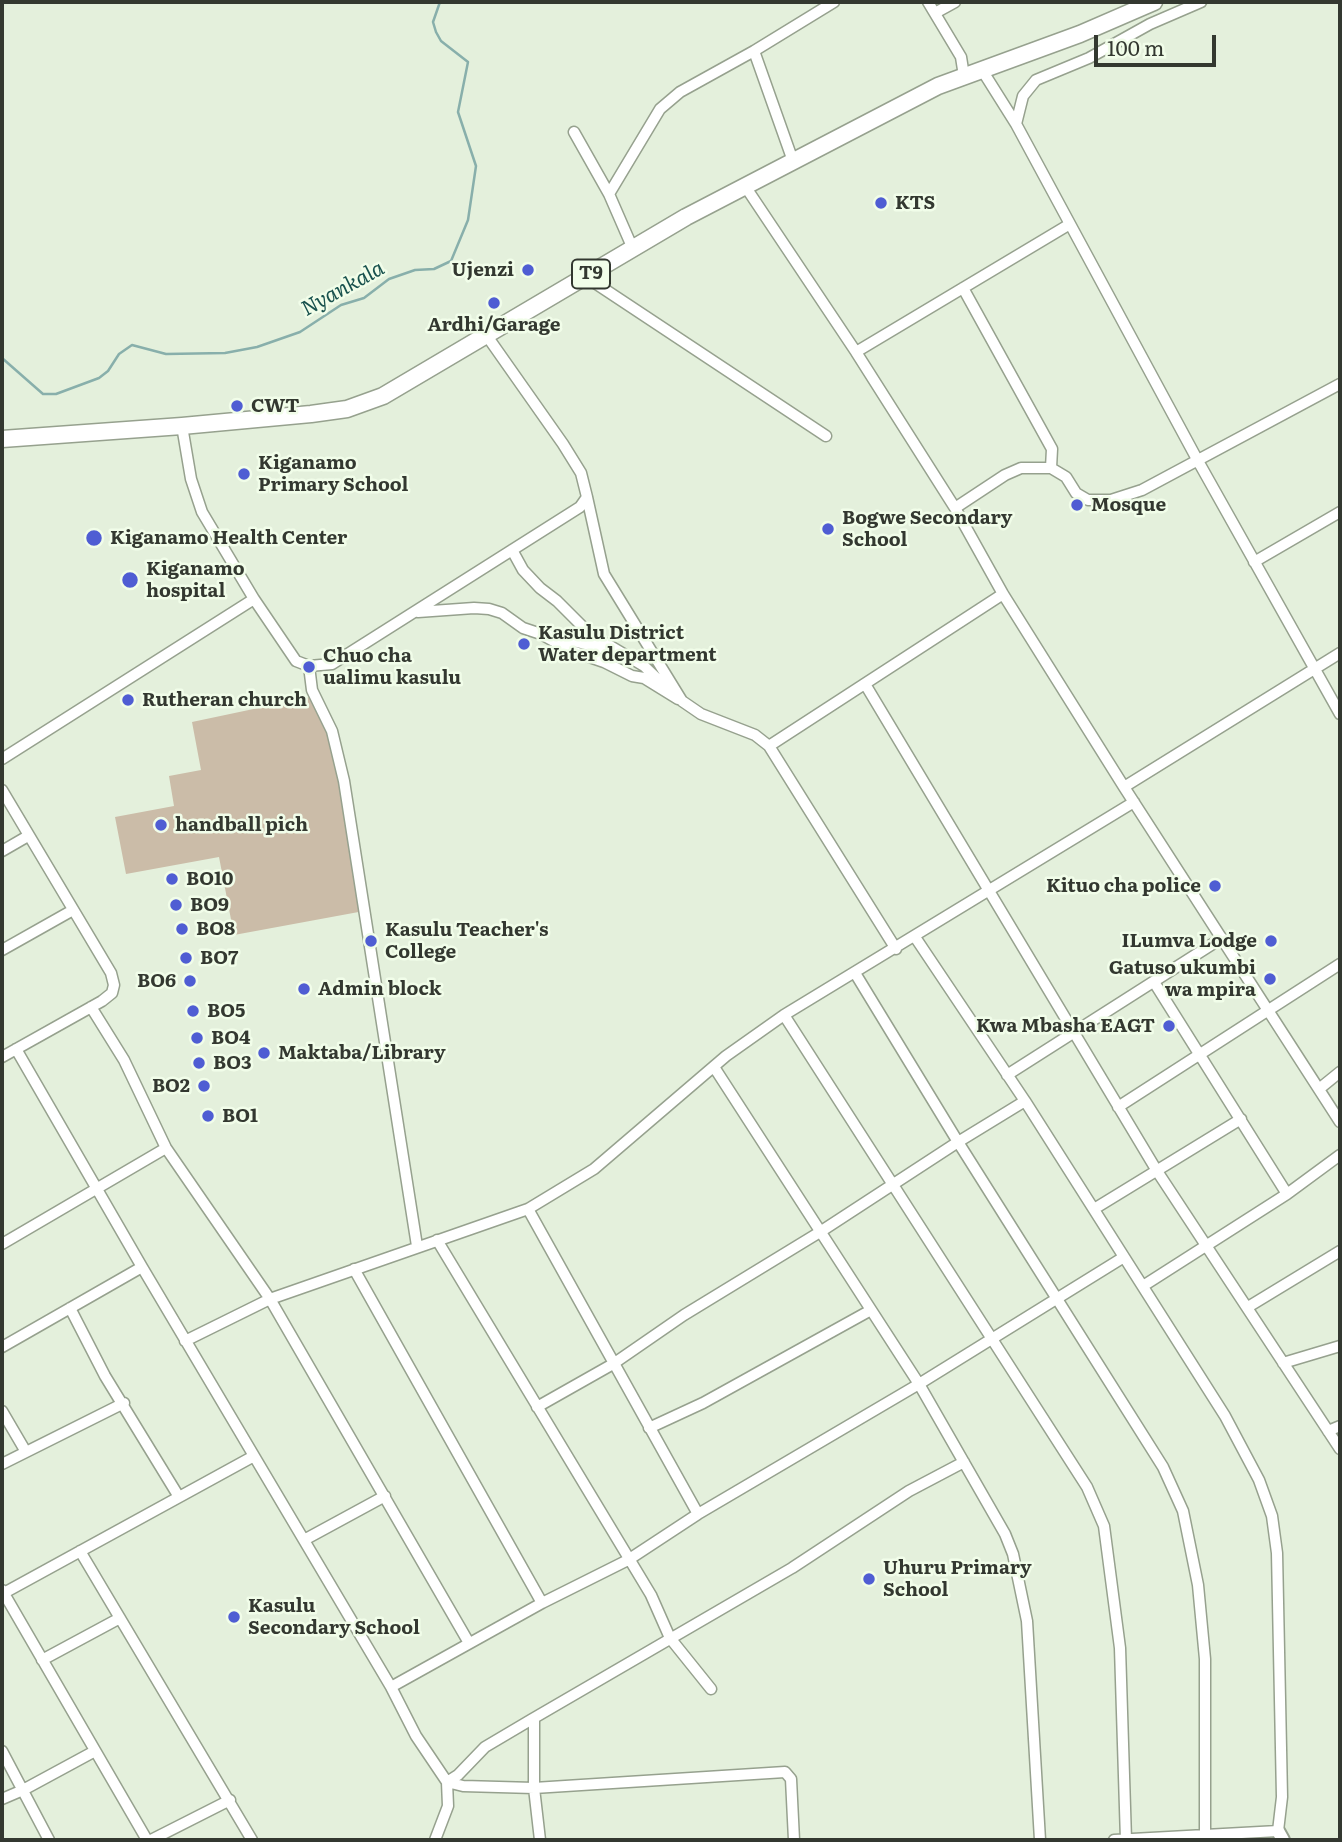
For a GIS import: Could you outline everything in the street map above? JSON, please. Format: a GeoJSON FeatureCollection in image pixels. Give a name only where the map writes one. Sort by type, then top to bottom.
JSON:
{"type":"FeatureCollection","features":[{"type":"Feature","properties":{"kind":"highway","name":"T9"},"geometry":{"type":"LineString","coordinates":[[2,439],[182,426],[347,409],[383,396],[686,217],[938,86],[1080,34],[1154,2]]}},
{"type":"Feature","properties":{"kind":"street"},"geometry":{"type":"LineString","coordinates":[[609,194],[660,109],[680,92],[834,2]]}},
{"type":"Feature","properties":{"kind":"street"},"geometry":{"type":"LineString","coordinates":[[928,2],[961,57],[964,76]]}},
{"type":"Feature","properties":{"kind":"street"},"geometry":{"type":"LineString","coordinates":[[934,13],[956,2]]}},
{"type":"Feature","properties":{"kind":"street"},"geometry":{"type":"LineString","coordinates":[[1016,124],[1023,96],[1036,80],[1089,58],[1150,24],[1201,2]]}},
{"type":"Feature","properties":{"kind":"street"},"geometry":{"type":"LineString","coordinates":[[754,51],[793,161]]}},
{"type":"Feature","properties":{"kind":"street"},"geometry":{"type":"LineString","coordinates":[[982,70],[1016,124],[1198,461],[1340,714]]}},
{"type":"Feature","properties":{"kind":"street"},"geometry":{"type":"LineString","coordinates":[[574,132],[609,194],[633,248]]}},
{"type":"Feature","properties":{"kind":"street"},"geometry":{"type":"LineString","coordinates":[[745,186],[856,352],[955,508],[1003,594],[1124,787],[1340,1122]]}},
{"type":"Feature","properties":{"kind":"street"},"geometry":{"type":"LineString","coordinates":[[856,352],[1070,224]]}},
{"type":"Feature","properties":{"kind":"street"},"geometry":{"type":"LineString","coordinates":[[586,277],[826,436]]}},
{"type":"Feature","properties":{"kind":"street"},"geometry":{"type":"LineString","coordinates":[[962,288],[1052,449],[1051,468]]}},
{"type":"Feature","properties":{"kind":"street"},"geometry":{"type":"LineString","coordinates":[[487,336],[581,473],[604,574],[677,698]]}},
{"type":"Feature","properties":{"kind":"street"},"geometry":{"type":"LineString","coordinates":[[955,508],[1005,475],[1021,468],[1051,468],[1066,477],[1076,494],[1088,500],[1111,500],[1142,489],[1198,461],[1340,384]]}},
{"type":"Feature","properties":{"kind":"street"},"geometry":{"type":"LineString","coordinates":[[182,426],[191,479],[202,512],[254,599],[296,661],[309,667],[332,664],[580,506],[587,497]]}},
{"type":"Feature","properties":{"kind":"street"},"geometry":{"type":"LineString","coordinates":[[1254,562],[1340,512]]}},
{"type":"Feature","properties":{"kind":"street"},"geometry":{"type":"LineString","coordinates":[[512,550],[523,570],[597,640],[643,666],[677,698]]}},
{"type":"Feature","properties":{"kind":"street"},"geometry":{"type":"LineString","coordinates":[[769,746],[1003,594]]}},
{"type":"Feature","properties":{"kind":"street"},"geometry":{"type":"LineString","coordinates":[[2,759],[254,599]]}},
{"type":"Feature","properties":{"kind":"street"},"geometry":{"type":"LineString","coordinates":[[411,614],[489,609],[523,628],[541,634],[618,651]]}},
{"type":"Feature","properties":{"kind":"street"},"geometry":{"type":"LineString","coordinates":[[541,634],[572,651],[604,662],[632,676],[644,678],[701,714],[755,735],[769,746],[895,949]]}},
{"type":"Feature","properties":{"kind":"street"},"geometry":{"type":"LineString","coordinates":[[1124,787],[1340,653]]}},
{"type":"Feature","properties":{"kind":"street"},"geometry":{"type":"LineString","coordinates":[[309,667],[312,691],[332,731],[344,781],[417,1247]]}},
{"type":"Feature","properties":{"kind":"street"},"geometry":{"type":"LineString","coordinates":[[865,684],[1157,1171],[1340,1450]]}},
{"type":"Feature","properties":{"kind":"street"},"geometry":{"type":"LineString","coordinates":[[2,790],[111,973],[114,985],[112,993],[91,1007],[2,1057]]}},
{"type":"Feature","properties":{"kind":"street"},"geometry":{"type":"LineString","coordinates":[[185,1341],[270,1299],[528,1209],[594,1169],[714,1067],[785,1015],[1134,802]]}},
{"type":"Feature","properties":{"kind":"street"},"geometry":{"type":"LineString","coordinates":[[2,851],[28,836]]}},
{"type":"Feature","properties":{"kind":"street"},"geometry":{"type":"LineString","coordinates":[[2,950],[73,910]]}},
{"type":"Feature","properties":{"kind":"street"},"geometry":{"type":"LineString","coordinates":[[915,936],[1026,1101],[1225,1416],[1259,1480],[1272,1516],[1277,1553],[1282,1797],[1280,1836],[1114,1840]]}},
{"type":"Feature","properties":{"kind":"street"},"geometry":{"type":"LineString","coordinates":[[1007,1075],[1222,938]]}},
{"type":"Feature","properties":{"kind":"street"},"geometry":{"type":"LineString","coordinates":[[1118,1107],[1340,964]]}},
{"type":"Feature","properties":{"kind":"street"},"geometry":{"type":"LineString","coordinates":[[855,973],[958,1142],[1163,1466],[1183,1511],[1198,1585],[1205,1659],[1205,1838]]}},
{"type":"Feature","properties":{"kind":"street"},"geometry":{"type":"LineString","coordinates":[[1154,982],[1287,1194]]}},
{"type":"Feature","properties":{"kind":"street"},"geometry":{"type":"LineString","coordinates":[[91,1007],[124,1060],[166,1148],[270,1299],[469,1643]]}},
{"type":"Feature","properties":{"kind":"street"},"geometry":{"type":"LineString","coordinates":[[785,1015],[1087,1487],[1104,1526],[1120,1648],[1126,1840]]}},
{"type":"Feature","properties":{"kind":"street"},"geometry":{"type":"LineString","coordinates":[[16,1049],[185,1341],[391,1687],[416,1737],[447,1782],[448,1805],[435,1840]]}},
{"type":"Feature","properties":{"kind":"street"},"geometry":{"type":"LineString","coordinates":[[714,1067],[919,1384],[1005,1534],[1013,1554],[1031,1658],[1040,1840]]}},
{"type":"Feature","properties":{"kind":"street"},"geometry":{"type":"LineString","coordinates":[[1319,1089],[1340,1072]]}},
{"type":"Feature","properties":{"kind":"street"},"geometry":{"type":"LineString","coordinates":[[537,1407],[612,1364],[684,1315],[1026,1101]]}},
{"type":"Feature","properties":{"kind":"street"},"geometry":{"type":"LineString","coordinates":[[1094,1209],[1241,1119]]}},
{"type":"Feature","properties":{"kind":"street"},"geometry":{"type":"LineString","coordinates":[[2,1244],[166,1148]]}},
{"type":"Feature","properties":{"kind":"street"},"geometry":{"type":"LineString","coordinates":[[1143,1286],[1287,1194],[1340,1155]]}},
{"type":"Feature","properties":{"kind":"street"},"geometry":{"type":"LineString","coordinates":[[528,1209],[698,1514]]}},
{"type":"Feature","properties":{"kind":"street"},"geometry":{"type":"LineString","coordinates":[[437,1240],[651,1595],[670,1638],[711,1689]]}},
{"type":"Feature","properties":{"kind":"street"},"geometry":{"type":"LineString","coordinates":[[1248,1307],[1340,1251]]}},
{"type":"Feature","properties":{"kind":"street"},"geometry":{"type":"LineString","coordinates":[[391,1687],[542,1602],[628,1560],[698,1514],[919,1384],[1124,1256]]}},
{"type":"Feature","properties":{"kind":"street"},"geometry":{"type":"LineString","coordinates":[[2,1347],[142,1267]]}},
{"type":"Feature","properties":{"kind":"street"},"geometry":{"type":"LineString","coordinates":[[354,1269],[542,1602]]}},
{"type":"Feature","properties":{"kind":"street"},"geometry":{"type":"LineString","coordinates":[[70,1308],[105,1376],[179,1497]]}},
{"type":"Feature","properties":{"kind":"street"},"geometry":{"type":"LineString","coordinates":[[649,1428],[703,1403],[871,1310]]}},
{"type":"Feature","properties":{"kind":"street"},"geometry":{"type":"LineString","coordinates":[[1283,1363],[1340,1346]]}},
{"type":"Feature","properties":{"kind":"street"},"geometry":{"type":"LineString","coordinates":[[2,1464],[124,1404]]}},
{"type":"Feature","properties":{"kind":"street"},"geometry":{"type":"LineString","coordinates":[[2,1411],[26,1452]]}},
{"type":"Feature","properties":{"kind":"street"},"geometry":{"type":"LineString","coordinates":[[1328,1431],[1340,1426]]}},
{"type":"Feature","properties":{"kind":"street"},"geometry":{"type":"LineString","coordinates":[[230,1800],[149,1840],[2,1592],[254,1456]]}},
{"type":"Feature","properties":{"kind":"street"},"geometry":{"type":"LineString","coordinates":[[447,1782],[458,1775],[485,1746],[792,1568],[909,1491],[964,1462]]}},
{"type":"Feature","properties":{"kind":"street"},"geometry":{"type":"LineString","coordinates":[[304,1540],[386,1496]]}},
{"type":"Feature","properties":{"kind":"street"},"geometry":{"type":"LineString","coordinates":[[80,1551],[253,1840]]}},
{"type":"Feature","properties":{"kind":"street"},"geometry":{"type":"LineString","coordinates":[[42,1660],[120,1618]]}},
{"type":"Feature","properties":{"kind":"street"},"geometry":{"type":"LineString","coordinates":[[534,1718],[534,1788],[540,1840]]}},
{"type":"Feature","properties":{"kind":"street"},"geometry":{"type":"LineString","coordinates":[[2,1751],[50,1840]]}},
{"type":"Feature","properties":{"kind":"street"},"geometry":{"type":"LineString","coordinates":[[2,1799],[95,1751]]}},
{"type":"Feature","properties":{"kind":"street"},"geometry":{"type":"LineString","coordinates":[[447,1782],[463,1786],[534,1788],[785,1772],[791,1779],[794,1840]]}},
{"type":"Feature","properties":{"kind":"shaded area"},"geometry":{"type":"Polygon","coordinates":[[[315,696],[330,727],[364,911],[234,935],[219,857],[126,874],[115,817],[174,806],[169,776],[201,770],[192,722],[315,696]]]}},
{"type":"Feature","properties":{"kind":"waterway","name":"Nyankala"},"geometry":{"type":"LineString","coordinates":[[2,358],[43,394],[56,394],[99,378],[108,371],[119,354],[132,345],[166,354],[225,353],[257,347],[300,332],[341,305],[364,298],[389,279],[415,270],[434,269],[451,261],[468,220],[476,166],[458,112],[468,62],[441,41],[436,32],[433,22],[440,2]]}},
{"type":"Feature","properties":{"kind":"place","name":"KTS"},"geometry":{"type":"Point","coordinates":[881,203]}},
{"type":"Feature","properties":{"kind":"place","name":"Ujenzi"},"geometry":{"type":"Point","coordinates":[528,270]}},
{"type":"Feature","properties":{"kind":"place","name":"Ardhi/Garage"},"geometry":{"type":"Point","coordinates":[494,303]}},
{"type":"Feature","properties":{"kind":"place","name":"CWT"},"geometry":{"type":"Point","coordinates":[237,406]}},
{"type":"Feature","properties":{"kind":"place","name":"Kiganamo Primary School"},"geometry":{"type":"Point","coordinates":[244,474]}},
{"type":"Feature","properties":{"kind":"place","name":"Mosque"},"geometry":{"type":"Point","coordinates":[1077,505]}},
{"type":"Feature","properties":{"kind":"place","name":"Bogwe Secondary School"},"geometry":{"type":"Point","coordinates":[828,529]}},
{"type":"Feature","properties":{"kind":"place","name":"Kiganamo Health Center"},"geometry":{"type":"Point","coordinates":[94,538]}},
{"type":"Feature","properties":{"kind":"place","name":"Kiganamo hospital"},"geometry":{"type":"Point","coordinates":[130,580]}},
{"type":"Feature","properties":{"kind":"place","name":"Kasulu District Water department"},"geometry":{"type":"Point","coordinates":[524,644]}},
{"type":"Feature","properties":{"kind":"place","name":"Chuo cha ualimu kasulu"},"geometry":{"type":"Point","coordinates":[309,667]}},
{"type":"Feature","properties":{"kind":"place","name":"Rutheran church"},"geometry":{"type":"Point","coordinates":[128,700]}},
{"type":"Feature","properties":{"kind":"place","name":"handball pich"},"geometry":{"type":"Point","coordinates":[161,825]}},
{"type":"Feature","properties":{"kind":"place","name":"BO10"},"geometry":{"type":"Point","coordinates":[172,879]}},
{"type":"Feature","properties":{"kind":"place","name":"Kituo cha police"},"geometry":{"type":"Point","coordinates":[1215,886]}},
{"type":"Feature","properties":{"kind":"place","name":"BO9"},"geometry":{"type":"Point","coordinates":[176,905]}},
{"type":"Feature","properties":{"kind":"place","name":"BO8"},"geometry":{"type":"Point","coordinates":[182,929]}},
{"type":"Feature","properties":{"kind":"place","name":"Kasulu Teacher's College"},"geometry":{"type":"Point","coordinates":[371,941]}},
{"type":"Feature","properties":{"kind":"place","name":"ILumva Lodge"},"geometry":{"type":"Point","coordinates":[1271,941]}},
{"type":"Feature","properties":{"kind":"place","name":"BO7"},"geometry":{"type":"Point","coordinates":[186,958]}},
{"type":"Feature","properties":{"kind":"place","name":"Gatuso ukumbi wa mpira"},"geometry":{"type":"Point","coordinates":[1270,979]}},
{"type":"Feature","properties":{"kind":"place","name":"BO6"},"geometry":{"type":"Point","coordinates":[190,981]}},
{"type":"Feature","properties":{"kind":"place","name":"Admin block"},"geometry":{"type":"Point","coordinates":[304,989]}},
{"type":"Feature","properties":{"kind":"place","name":"BO5"},"geometry":{"type":"Point","coordinates":[193,1011]}},
{"type":"Feature","properties":{"kind":"place","name":"Kwa Mbasha EAGT"},"geometry":{"type":"Point","coordinates":[1169,1026]}},
{"type":"Feature","properties":{"kind":"place","name":"BO4"},"geometry":{"type":"Point","coordinates":[197,1038]}},
{"type":"Feature","properties":{"kind":"place","name":"Maktaba/Library"},"geometry":{"type":"Point","coordinates":[264,1053]}},
{"type":"Feature","properties":{"kind":"place","name":"BO3"},"geometry":{"type":"Point","coordinates":[199,1063]}},
{"type":"Feature","properties":{"kind":"place","name":"BO2"},"geometry":{"type":"Point","coordinates":[204,1086]}},
{"type":"Feature","properties":{"kind":"place","name":"BO1"},"geometry":{"type":"Point","coordinates":[208,1116]}},
{"type":"Feature","properties":{"kind":"place","name":"Uhuru Primary School"},"geometry":{"type":"Point","coordinates":[869,1579]}},
{"type":"Feature","properties":{"kind":"place","name":"Kasulu Secondary School"},"geometry":{"type":"Point","coordinates":[234,1617]}}]}
